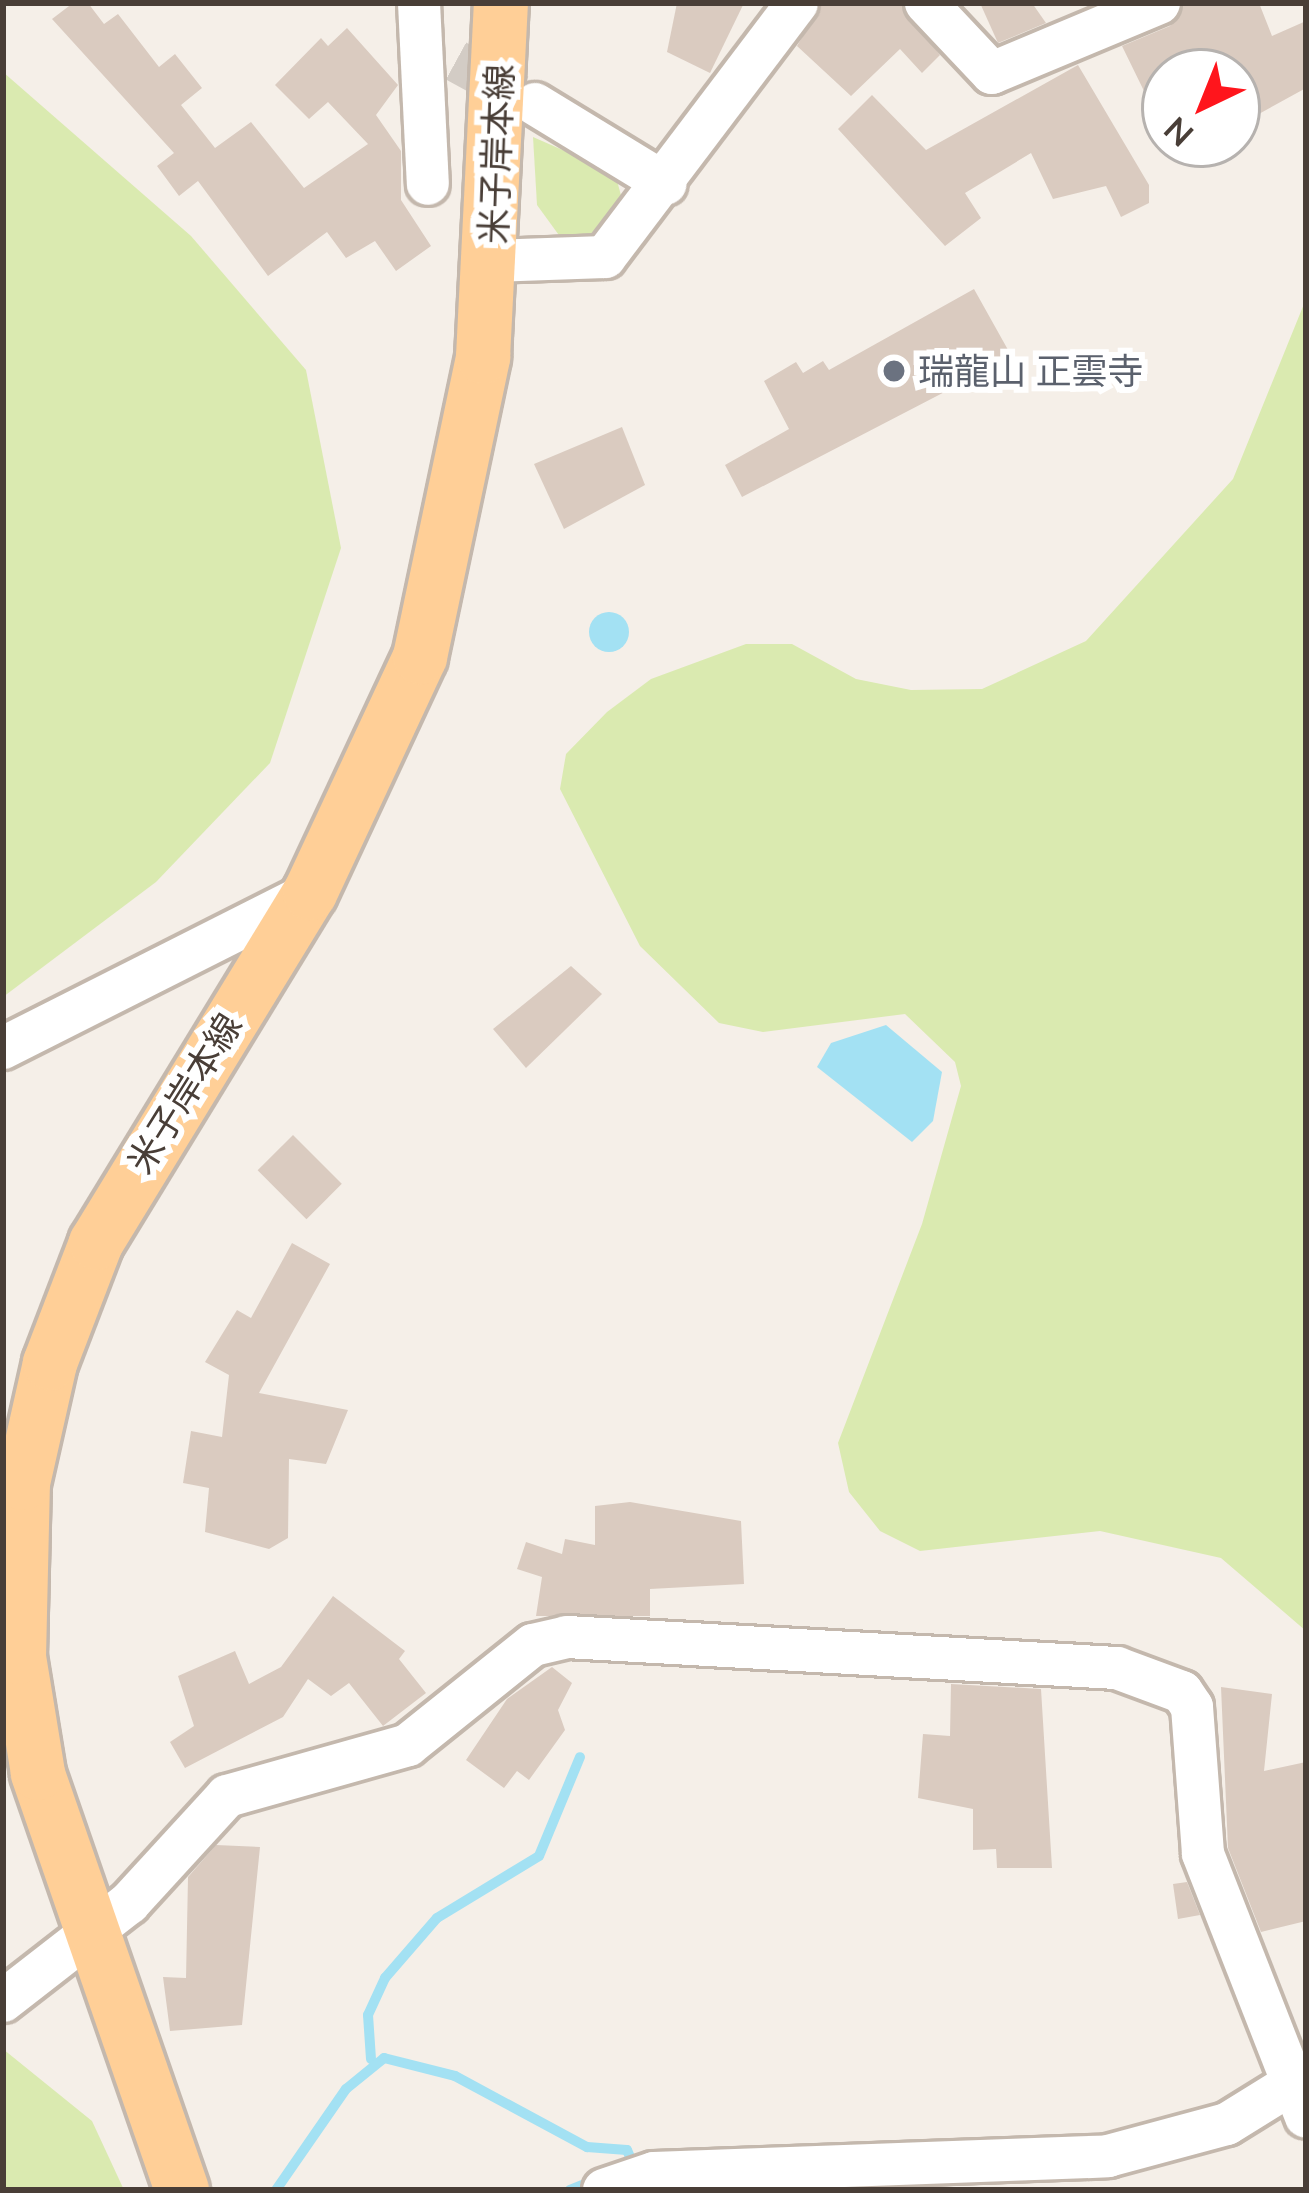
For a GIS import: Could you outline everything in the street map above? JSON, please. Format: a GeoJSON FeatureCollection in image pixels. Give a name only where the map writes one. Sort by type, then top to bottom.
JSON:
{"type":"FeatureCollection","features":[{"type":"Feature","properties":{"kind":"main road","name":"米子岸本線"},"geometry":{"type":"LineString","coordinates":[[182,2190],[90,1937],[38,1773],[19,1657],[32,1433],[96,1243],[310,893],[401,710],[448,561],[491,261],[501,3]]}},
{"type":"Feature","properties":{"kind":"street"},"geometry":{"type":"LineString","coordinates":[[491,261],[605,257],[666,184],[797,3]]}},
{"type":"Feature","properties":{"kind":"street"},"geometry":{"type":"LineString","coordinates":[[926,3],[992,73],[1159,3]]}},
{"type":"Feature","properties":{"kind":"street"},"geometry":{"type":"LineString","coordinates":[[428,184],[432,36]]}},
{"type":"Feature","properties":{"kind":"street"},"geometry":{"type":"LineString","coordinates":[[535,104],[666,184]]}},
{"type":"Feature","properties":{"kind":"street"},"geometry":{"type":"LineString","coordinates":[[3,1048],[310,893]]}},
{"type":"Feature","properties":{"kind":"street"},"geometry":{"type":"LineString","coordinates":[[3,2002],[90,1937],[227,1796],[408,1745],[533,1645],[567,1637],[1117,1668],[1169,1685],[1192,1707],[1203,1854],[1302,2090],[1227,2125],[1108,2156],[658,2181],[604,2190]]}},
{"type":"Feature","properties":{"kind":"green space"},"geometry":{"type":"Polygon","coordinates":[[[3,72],[191,236],[306,370],[341,548],[270,763],[156,882],[3,997],[3,72]]]}},
{"type":"Feature","properties":{"kind":"green space"},"geometry":{"type":"Polygon","coordinates":[[[533,137],[615,173],[623,203],[597,235],[561,238],[537,205],[533,137]]]}},
{"type":"Feature","properties":{"kind":"green space"},"geometry":{"type":"Polygon","coordinates":[[[1306,299],[1306,1631],[1221,1558],[1100,1531],[920,1551],[880,1531],[849,1492],[838,1443],[922,1224],[961,1086],[955,1062],[905,1014],[763,1032],[719,1023],[640,946],[560,789],[566,754],[607,712],[651,679],[746,644],[792,644],[856,679],[911,690],[982,689],[1086,641],[1233,479],[1306,299]]]}},
{"type":"Feature","properties":{"kind":"green space"},"geometry":{"type":"Polygon","coordinates":[[[3,2049],[92,2121],[124,2190],[3,2190],[3,2049]]]}},
{"type":"Feature","properties":{"kind":"water"},"geometry":{"type":"Polygon","coordinates":[[[609,612],[623,618],[629,632],[623,646],[609,652],[595,646],[589,632],[595,618],[609,612]]]}},
{"type":"Feature","properties":{"kind":"water"},"geometry":{"type":"Polygon","coordinates":[[[886,1025],[942,1072],[933,1121],[912,1142],[817,1067],[831,1043],[886,1025]]]}},
{"type":"Feature","properties":{"kind":"building"},"geometry":{"type":"Polygon","coordinates":[[[73,3],[88,3],[104,24],[118,14],[159,67],[175,54],[202,88],[181,105],[215,148],[251,122],[304,188],[368,144],[328,102],[309,119],[275,85],[321,38],[328,46],[347,28],[398,85],[376,115],[401,151],[401,200],[431,246],[396,271],[375,241],[346,258],[327,232],[268,276],[198,181],[179,196],[157,166],[174,153],[52,19],[73,3]]]}},
{"type":"Feature","properties":{"kind":"building"},"geometry":{"type":"Polygon","coordinates":[[[677,3],[744,3],[710,73],[667,52],[677,3]]]}},
{"type":"Feature","properties":{"kind":"building"},"geometry":{"type":"Polygon","coordinates":[[[822,3],[900,3],[940,55],[922,73],[900,49],[851,96],[797,46],[822,3]]]}},
{"type":"Feature","properties":{"kind":"building"},"geometry":{"type":"Polygon","coordinates":[[[980,3],[1032,3],[1046,23],[998,43],[980,3]]]}},
{"type":"Feature","properties":{"kind":"building"},"geometry":{"type":"Polygon","coordinates":[[[1184,3],[1259,3],[1272,36],[1306,21],[1306,88],[1261,113],[1261,48],[1141,48],[1141,85],[1122,46],[1170,26],[1184,3]]]}},
{"type":"Feature","properties":{"kind":"building"},"geometry":{"type":"Polygon","coordinates":[[[1078,65],[1149,185],[1149,203],[1121,217],[1106,186],[1053,199],[1031,153],[965,193],[981,218],[945,246],[838,129],[872,95],[926,150],[1078,65]]]}},
{"type":"Feature","properties":{"kind":"building"},"geometry":{"type":"Polygon","coordinates":[[[974,289],[1012,357],[742,497],[725,465],[789,429],[764,381],[796,362],[803,373],[823,361],[829,370],[974,289]]]}},
{"type":"Feature","properties":{"kind":"building"},"geometry":{"type":"Polygon","coordinates":[[[622,427],[645,485],[564,529],[534,464],[622,427]]]}},
{"type":"Feature","properties":{"kind":"building"},"geometry":{"type":"Polygon","coordinates":[[[571,966],[602,994],[526,1068],[493,1029],[571,966]]]}},
{"type":"Feature","properties":{"kind":"building"},"geometry":{"type":"Polygon","coordinates":[[[293,1135],[342,1184],[306,1219],[258,1170],[293,1135]]]}},
{"type":"Feature","properties":{"kind":"building"},"geometry":{"type":"Polygon","coordinates":[[[292,1243],[330,1264],[259,1393],[348,1410],[326,1464],[289,1459],[288,1538],[269,1549],[205,1532],[209,1488],[183,1483],[191,1431],[222,1437],[229,1375],[205,1362],[237,1310],[251,1318],[292,1243]]]}},
{"type":"Feature","properties":{"kind":"building"},"geometry":{"type":"Polygon","coordinates":[[[630,1502],[741,1521],[744,1584],[650,1589],[650,1616],[536,1616],[542,1577],[517,1569],[526,1542],[562,1554],[565,1539],[595,1545],[595,1506],[630,1502]]]}},
{"type":"Feature","properties":{"kind":"building"},"geometry":{"type":"Polygon","coordinates":[[[333,1596],[405,1651],[399,1659],[426,1693],[383,1726],[349,1683],[331,1696],[308,1679],[283,1717],[185,1768],[170,1742],[194,1726],[178,1676],[235,1651],[249,1684],[281,1667],[333,1596]]]}},
{"type":"Feature","properties":{"kind":"building"},"geometry":{"type":"Polygon","coordinates":[[[552,1667],[572,1683],[558,1710],[565,1730],[529,1780],[517,1771],[504,1788],[466,1760],[507,1699],[552,1667]]]}},
{"type":"Feature","properties":{"kind":"building"},"geometry":{"type":"Polygon","coordinates":[[[951,1684],[1041,1689],[1052,1868],[997,1868],[996,1849],[973,1850],[973,1809],[918,1798],[923,1734],[950,1736],[951,1684]]]}},
{"type":"Feature","properties":{"kind":"building"},"geometry":{"type":"Polygon","coordinates":[[[1221,1687],[1272,1694],[1264,1771],[1306,1762],[1306,1921],[1261,1932],[1228,1848],[1221,1687]]]}},
{"type":"Feature","properties":{"kind":"building"},"geometry":{"type":"Polygon","coordinates":[[[216,1845],[260,1847],[242,2025],[170,2031],[163,1977],[186,1978],[188,1877],[216,1845]]]}},
{"type":"Feature","properties":{"kind":"building"},"geometry":{"type":"Polygon","coordinates":[[[1187,1882],[1200,1915],[1178,1919],[1173,1884],[1187,1882]]]}},
{"type":"Feature","properties":{"kind":"waterway"},"geometry":{"type":"LineString","coordinates":[[371,2059],[368,2015],[385,1978],[437,1918],[539,1856],[580,1757]]}},
{"type":"Feature","properties":{"kind":"waterway"},"geometry":{"type":"LineString","coordinates":[[276,2190],[346,2089],[384,2058],[455,2076],[587,2147],[627,2150],[633,2164]]}},
{"type":"Feature","properties":{"kind":"waterway"},"geometry":{"type":"LineString","coordinates":[[570,2190],[597,2179]]}},
{"type":"Feature","properties":{"kind":"tunnel"},"geometry":{"type":"LineString","coordinates":[[456,61],[518,95]]}},
{"type":"Feature","properties":{"kind":"place","name":"瑞龍山 正雲寺"},"geometry":{"type":"Point","coordinates":[894,371]}}]}
